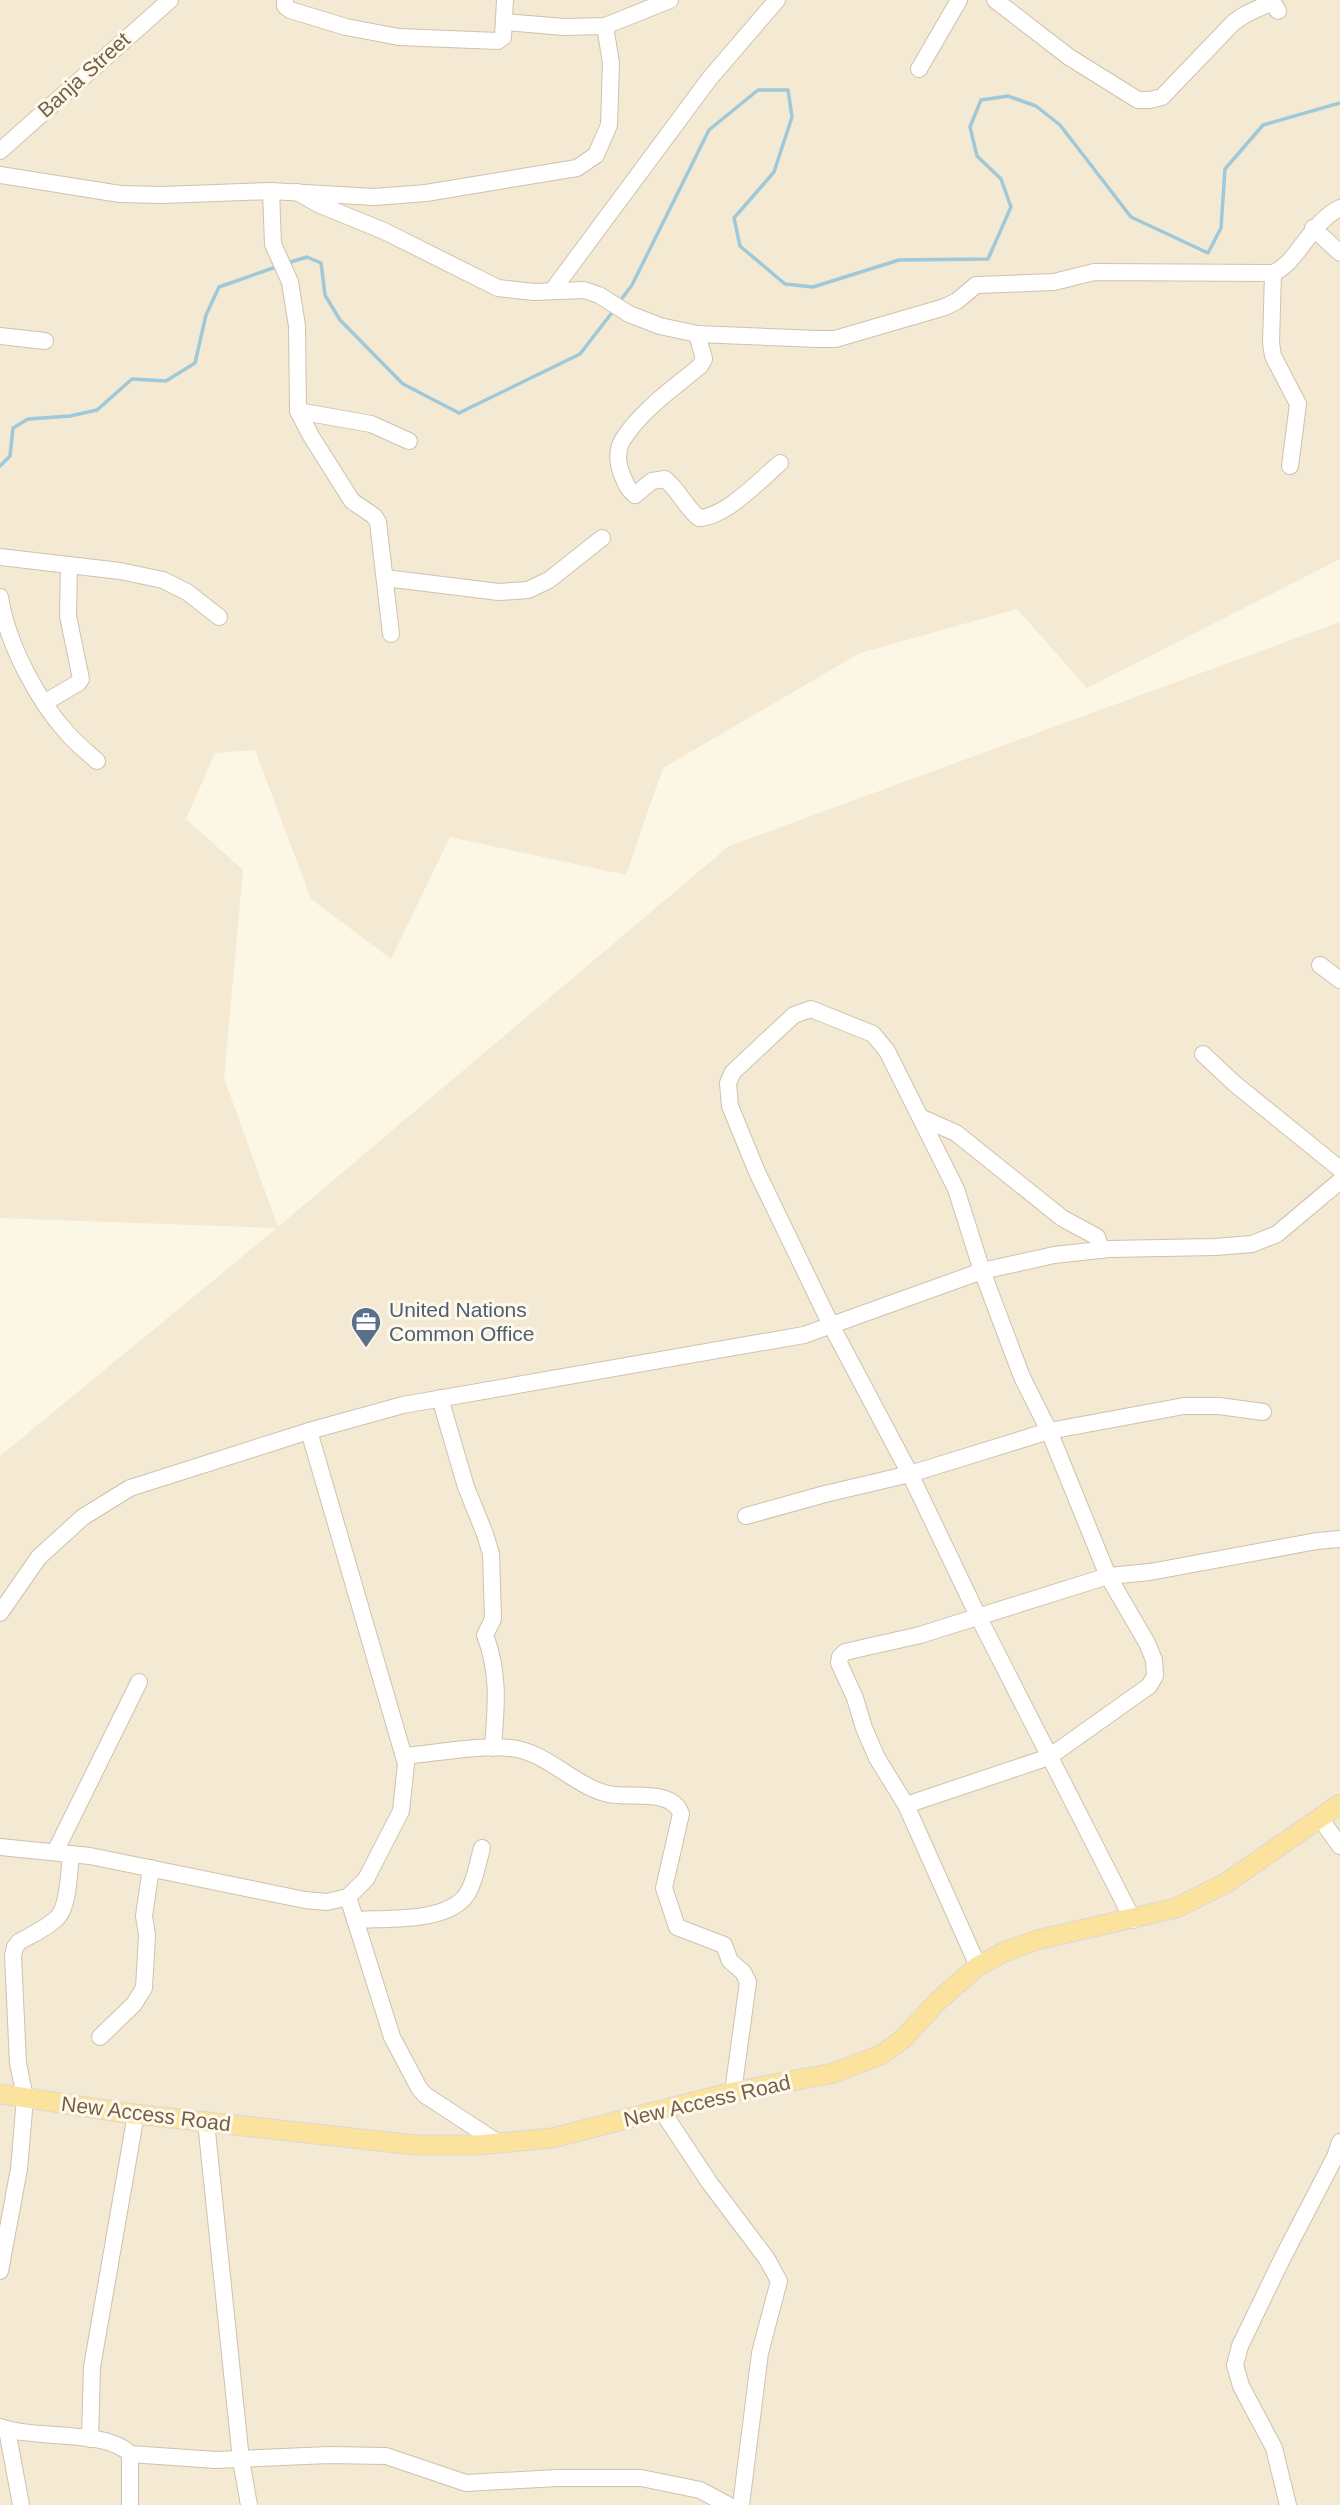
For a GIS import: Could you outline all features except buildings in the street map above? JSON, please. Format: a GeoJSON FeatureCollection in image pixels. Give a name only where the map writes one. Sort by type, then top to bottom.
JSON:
{"type":"FeatureCollection","features":[{"type":"Feature","properties":{"kind":"main road","name":"New Access Road"},"geometry":{"type":"LineString","coordinates":[[0,2094],[136,2114],[415,2146],[500,2144],[552,2138],[733,2092],[833,2073],[881,2054],[903,2039],[938,2001],[978,1966],[1004,1952],[1037,1940],[1176,1908],[1226,1883],[1340,1804]]}},
{"type":"Feature","properties":{"kind":"street","name":"Banja Street"},"geometry":{"type":"LineString","coordinates":[[0,151],[170,0]]}},
{"type":"Feature","properties":{"kind":"street"},"geometry":{"type":"LineString","coordinates":[[285,0],[285,5],[290,10],[346,27],[399,37],[498,41],[503,37],[505,0]]}},
{"type":"Feature","properties":{"kind":"street"},"geometry":{"type":"LineString","coordinates":[[505,22],[564,27],[605,26],[670,0]]}},
{"type":"Feature","properties":{"kind":"street"},"geometry":{"type":"LineString","coordinates":[[552,291],[719,67],[777,0]]}},
{"type":"Feature","properties":{"kind":"street"},"geometry":{"type":"LineString","coordinates":[[919,69],[959,0]]}},
{"type":"Feature","properties":{"kind":"street"},"geometry":{"type":"LineString","coordinates":[[995,0],[1069,57],[1138,100],[1162,97],[1234,22],[1246,13],[1270,3],[1275,5],[1278,12]]}},
{"type":"Feature","properties":{"kind":"street"},"geometry":{"type":"LineString","coordinates":[[0,175],[120,194],[271,191],[374,197],[426,193],[577,168],[596,155],[609,125],[611,63],[605,26]]}},
{"type":"Feature","properties":{"kind":"street"},"geometry":{"type":"LineString","coordinates":[[271,191],[273,244],[290,282],[298,326],[299,411],[311,436],[352,501],[374,516],[378,522],[391,634]]}},
{"type":"Feature","properties":{"kind":"street"},"geometry":{"type":"LineString","coordinates":[[297,192],[318,204],[384,231],[498,288],[514,291],[583,290],[599,295],[629,314],[697,334],[835,339],[945,307],[976,285],[1054,282],[1094,272],[1273,273],[1286,266],[1313,228],[1331,212],[1340,208]]}},
{"type":"Feature","properties":{"kind":"street"},"geometry":{"type":"LineString","coordinates":[[1313,228],[1340,254]]}},
{"type":"Feature","properties":{"kind":"street"},"geometry":{"type":"LineString","coordinates":[[1273,273],[1273,356],[1277,369],[1298,404],[1290,466]]}},
{"type":"Feature","properties":{"kind":"street"},"geometry":{"type":"LineString","coordinates":[[697,334],[704,359],[700,366],[646,413],[622,442],[618,456],[620,470],[631,492],[638,494],[652,481],[665,479],[674,486],[689,510],[699,518],[709,518],[726,508],[780,463]]}},
{"type":"Feature","properties":{"kind":"street"},"geometry":{"type":"LineString","coordinates":[[0,336],[45,341]]}},
{"type":"Feature","properties":{"kind":"street"},"geometry":{"type":"LineString","coordinates":[[299,411],[371,424],[409,441]]}},
{"type":"Feature","properties":{"kind":"street"},"geometry":{"type":"LineString","coordinates":[[384,578],[499,592],[528,590],[549,580],[602,538]]}},
{"type":"Feature","properties":{"kind":"street"},"geometry":{"type":"LineString","coordinates":[[0,557],[120,571],[163,580],[187,592],[219,617]]}},
{"type":"Feature","properties":{"kind":"street"},"geometry":{"type":"LineString","coordinates":[[44,703],[78,683],[81,678],[68,616],[69,565]]}},
{"type":"Feature","properties":{"kind":"street"},"geometry":{"type":"LineString","coordinates":[[0,597],[10,635],[44,703],[69,735],[97,761]]}},
{"type":"Feature","properties":{"kind":"street"},"geometry":{"type":"LineString","coordinates":[[1320,965],[1340,980]]}},
{"type":"Feature","properties":{"kind":"street"},"geometry":{"type":"LineString","coordinates":[[906,1805],[1049,1757],[1149,1686],[1155,1676],[1154,1660],[1108,1576],[1049,1431],[1022,1377],[982,1271],[956,1189],[887,1051],[873,1034],[811,1009],[794,1015],[733,1072],[728,1083],[730,1106],[757,1172],[831,1325],[910,1474],[978,1616],[1049,1757],[1133,1920]]}},
{"type":"Feature","properties":{"kind":"street"},"geometry":{"type":"LineString","coordinates":[[1203,1054],[1340,1169]]}},
{"type":"Feature","properties":{"kind":"street"},"geometry":{"type":"LineString","coordinates":[[920,1117],[956,1133],[1062,1217],[1097,1237],[1101,1250]]}},
{"type":"Feature","properties":{"kind":"street"},"geometry":{"type":"LineString","coordinates":[[0,1613],[39,1557],[83,1517],[130,1488],[309,1431],[403,1405],[804,1335],[982,1271],[1054,1255],[1101,1250],[1252,1244],[1277,1234],[1340,1181]]}},
{"type":"Feature","properties":{"kind":"street"},"geometry":{"type":"LineString","coordinates":[[440,1398],[466,1487],[491,1554],[493,1619],[485,1635],[494,1659],[497,1694],[493,1748]]}},
{"type":"Feature","properties":{"kind":"street"},"geometry":{"type":"LineString","coordinates":[[746,1516],[910,1474],[1049,1431],[1184,1406],[1219,1406],[1263,1412]]}},
{"type":"Feature","properties":{"kind":"street"},"geometry":{"type":"LineString","coordinates":[[0,1847],[63,1853],[327,1902],[348,1897],[366,1879],[401,1811],[406,1763],[309,1431]]}},
{"type":"Feature","properties":{"kind":"street"},"geometry":{"type":"LineString","coordinates":[[978,1966],[906,1805],[877,1758],[839,1663],[840,1657],[845,1652],[920,1635],[1108,1576],[1150,1572],[1340,1539]]}},
{"type":"Feature","properties":{"kind":"street"},"geometry":{"type":"LineString","coordinates":[[0,2271],[19,2169],[25,2098],[18,2063],[13,1956],[15,1947],[57,1918],[65,1904],[63,1853],[139,1682]]}},
{"type":"Feature","properties":{"kind":"street"},"geometry":{"type":"LineString","coordinates":[[404,1756],[513,1748],[526,1752],[607,1794],[671,1800],[678,1806],[681,1814],[664,1888],[677,1927],[724,1945],[730,1961],[743,1972],[748,1982],[733,2092]]}},
{"type":"Feature","properties":{"kind":"street"},"geometry":{"type":"LineString","coordinates":[[1320,1818],[1340,1846]]}},
{"type":"Feature","properties":{"kind":"street"},"geometry":{"type":"LineString","coordinates":[[355,1920],[449,1911],[459,1905],[469,1892],[482,1848]]}},
{"type":"Feature","properties":{"kind":"street"},"geometry":{"type":"LineString","coordinates":[[100,2037],[134,2004],[144,1988],[147,1935],[144,1916],[151,1868]]}},
{"type":"Feature","properties":{"kind":"street"},"geometry":{"type":"LineString","coordinates":[[348,1897],[392,2038],[419,2088],[425,2095],[500,2144]]}},
{"type":"Feature","properties":{"kind":"street"},"geometry":{"type":"LineString","coordinates":[[662,2112],[709,2182],[768,2259],[779,2281],[760,2353],[741,2505]]}},
{"type":"Feature","properties":{"kind":"street"},"geometry":{"type":"LineString","coordinates":[[90,2439],[92,2367],[136,2114]]}},
{"type":"Feature","properties":{"kind":"street"},"geometry":{"type":"LineString","coordinates":[[206,2122],[241,2460],[249,2505]]}},
{"type":"Feature","properties":{"kind":"street"},"geometry":{"type":"LineString","coordinates":[[1288,2505],[1274,2448],[1241,2386],[1235,2365],[1240,2346],[1335,2157],[1340,2142]]}},
{"type":"Feature","properties":{"kind":"street"},"geometry":{"type":"LineString","coordinates":[[21,2505],[4,2428],[116,2444],[130,2454],[188,2459],[386,2456],[467,2483],[557,2478],[641,2478],[700,2490],[729,2505]]}},
{"type":"Feature","properties":{"kind":"street"},"geometry":{"type":"LineString","coordinates":[[130,2454],[130,2505]]}},
{"type":"Feature","properties":{"kind":"shaded area"},"geometry":{"type":"Polygon","coordinates":[[[0,0],[1340,0],[1340,559],[1087,688],[1017,609],[860,653],[663,768],[626,875],[450,837],[391,959],[311,899],[255,750],[215,753],[186,819],[243,870],[224,1078],[278,1227],[729,846],[1340,622],[1340,2505],[0,2505],[0,1456],[277,1228],[0,1218],[0,0]]]}},
{"type":"Feature","properties":{"kind":"waterway"},"geometry":{"type":"LineString","coordinates":[[620,301],[632,285],[709,130],[758,90],[788,90],[792,117],[774,172],[734,218],[740,246],[785,284],[813,287],[899,260],[988,259],[1011,207],[1001,179],[977,156],[970,127],[981,100],[1008,96],[1036,106],[1060,125],[1131,217],[1208,253],[1221,228],[1225,169],[1263,125],[1340,103]]}},
{"type":"Feature","properties":{"kind":"waterway"},"geometry":{"type":"LineString","coordinates":[[287,263],[307,257],[321,263],[325,295],[340,320],[403,384],[459,413],[580,354],[614,310]]}},
{"type":"Feature","properties":{"kind":"waterway"},"geometry":{"type":"LineString","coordinates":[[0,466],[10,456],[13,428],[28,419],[70,416],[97,410],[132,379],[166,381],[195,363],[206,315],[219,287],[276,267]]}},
{"type":"Feature","properties":{"kind":"place","name":"United Nations Common Office"},"geometry":{"type":"Point","coordinates":[366,1349]}}]}
